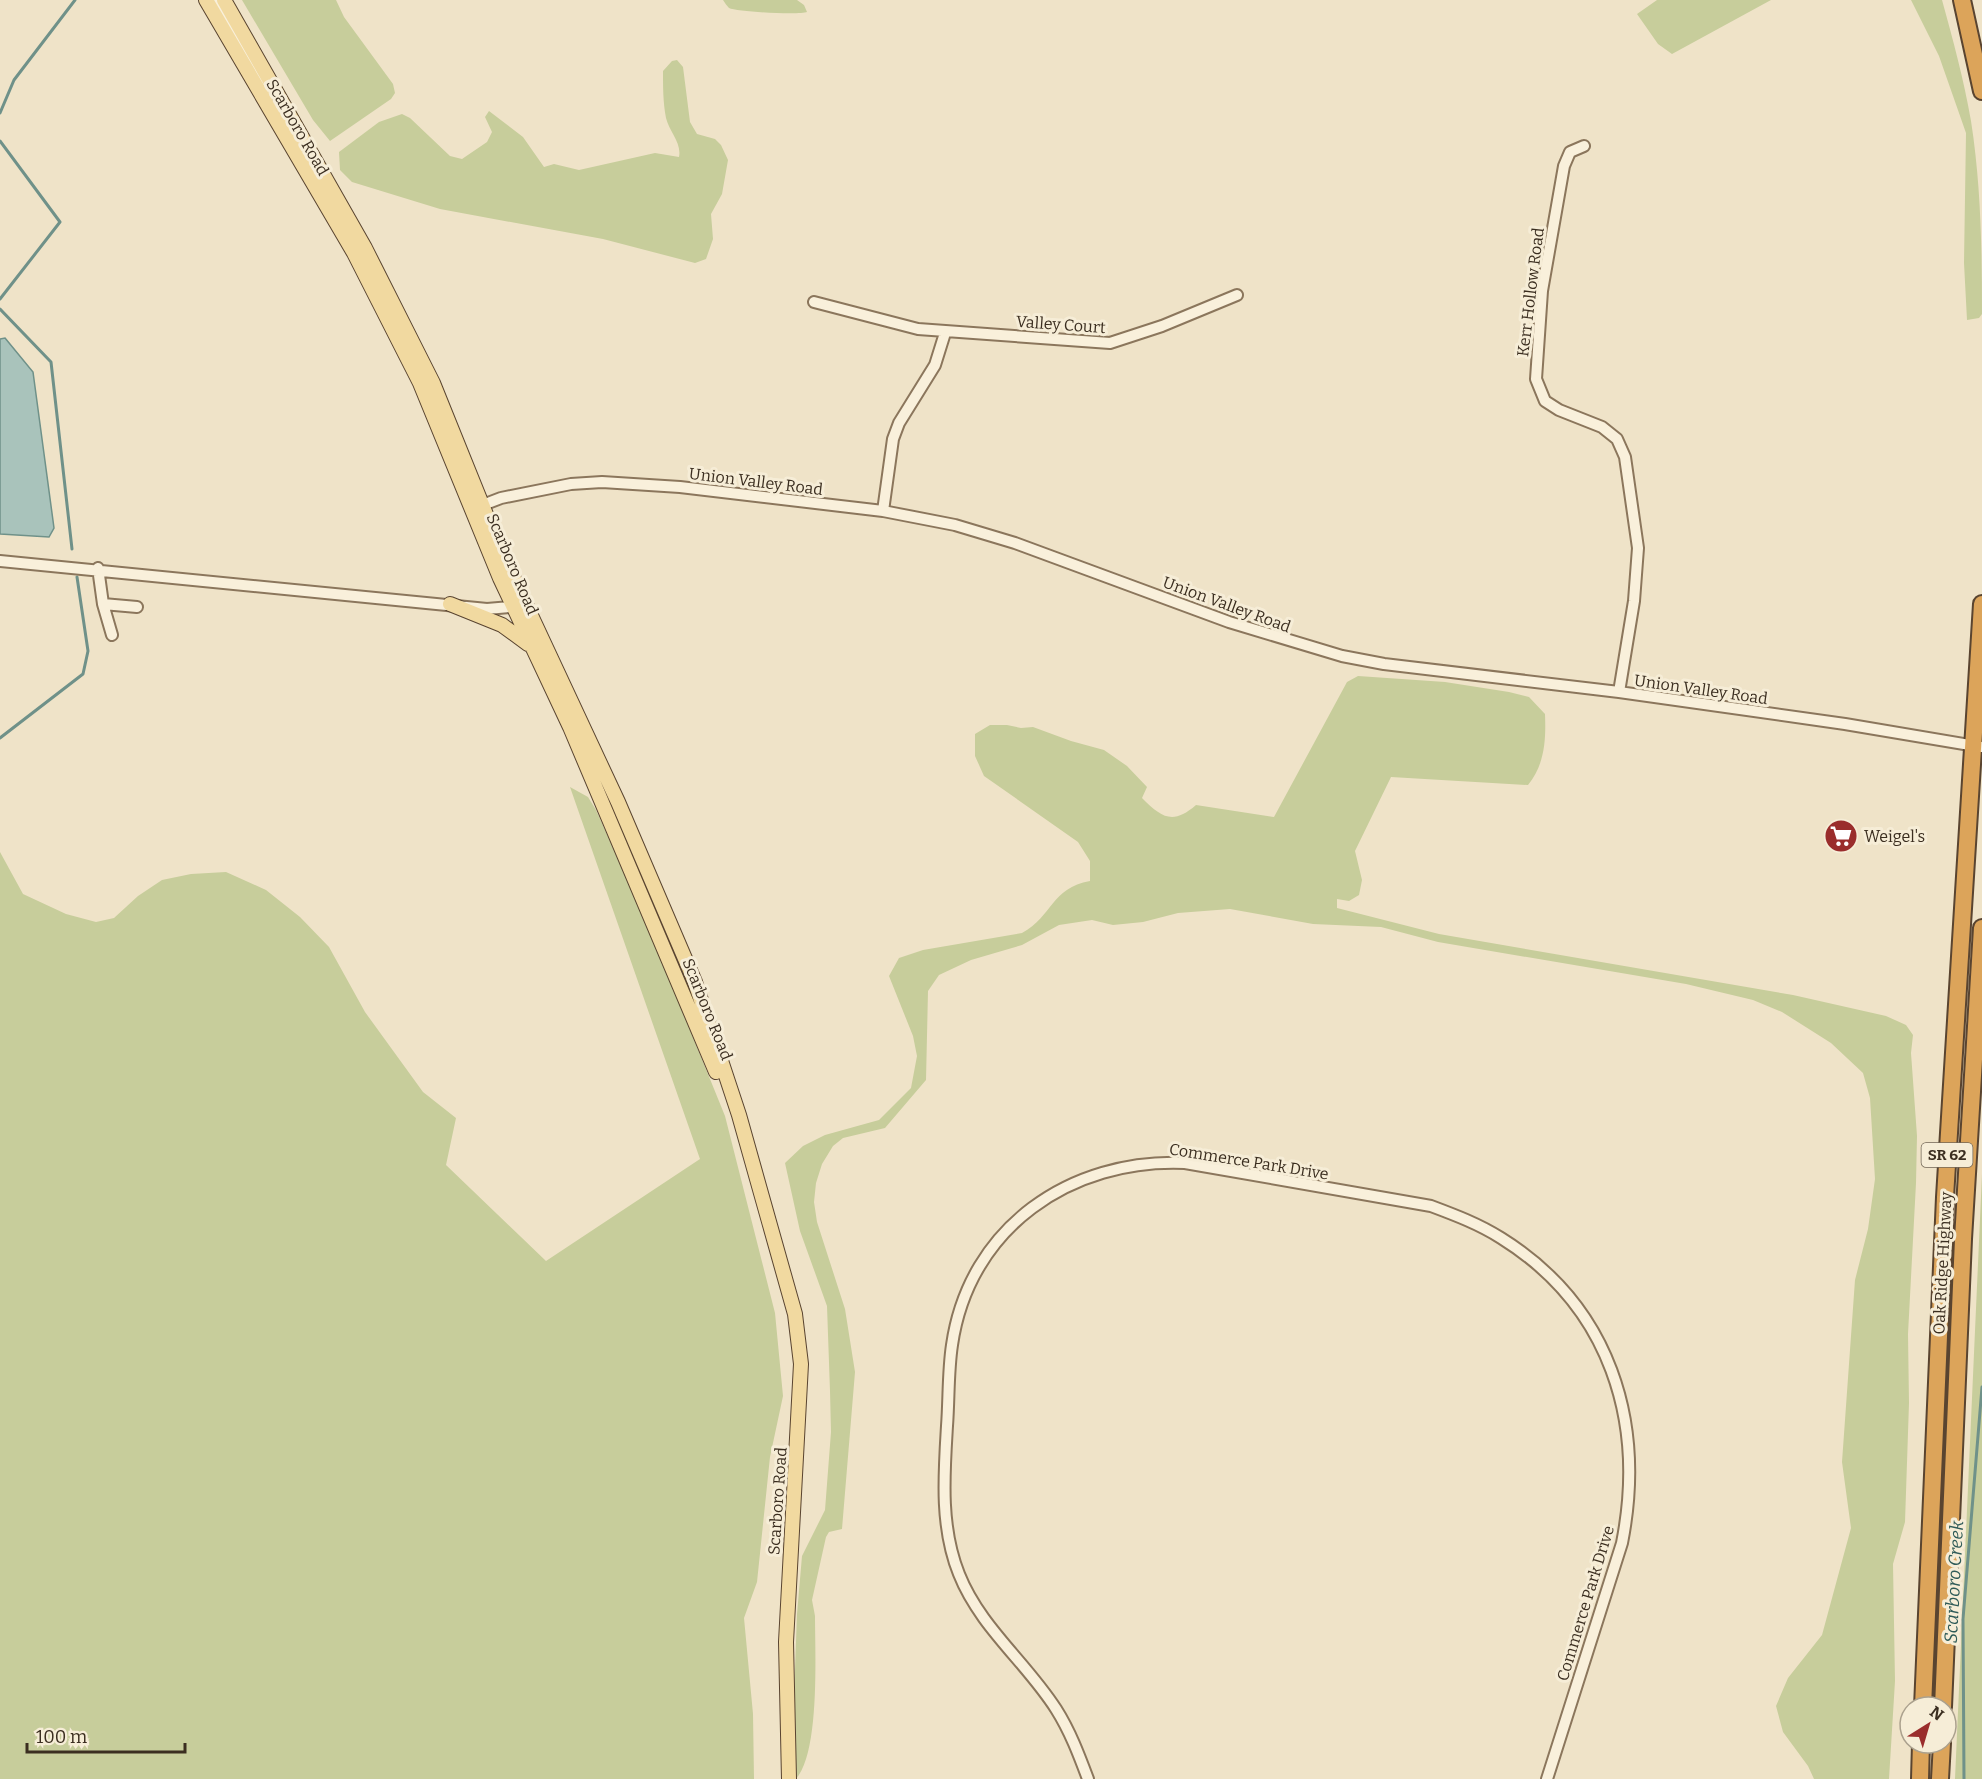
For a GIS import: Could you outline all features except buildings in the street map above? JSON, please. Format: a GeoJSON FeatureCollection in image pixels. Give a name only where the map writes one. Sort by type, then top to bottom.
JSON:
{"type":"FeatureCollection","features":[{"type":"Feature","properties":{"kind":"highway"},"geometry":{"type":"LineString","coordinates":[[1962,0],[1982,92]]}},
{"type":"Feature","properties":{"kind":"highway","name":"Oak Ridge Highway"},"geometry":{"type":"LineString","coordinates":[[1924,1695],[1945,1197],[1978,746],[1982,604]]}},
{"type":"Feature","properties":{"kind":"highway","name":"Oak Ridge Highway"},"geometry":{"type":"LineString","coordinates":[[1944,1695],[1963,1239],[1982,928]]}},
{"type":"Feature","properties":{"kind":"highway"},"geometry":{"type":"LineString","coordinates":[[1920,1779],[1921,1755]]}},
{"type":"Feature","properties":{"kind":"highway"},"geometry":{"type":"LineString","coordinates":[[1940,1779],[1941,1755]]}},
{"type":"Feature","properties":{"kind":"main road","name":"Scarboro Road"},"geometry":{"type":"LineString","coordinates":[[206,0],[385,311],[420,383],[520,606],[618,802],[694,982],[739,1115],[795,1314],[801,1364],[786,1642],[789,1779]]}},
{"type":"Feature","properties":{"kind":"main road","name":"Scarboro Road"},"geometry":{"type":"LineString","coordinates":[[224,0],[401,317],[433,383],[477,507]]}},
{"type":"Feature","properties":{"kind":"main road"},"geometry":{"type":"LineString","coordinates":[[450,604],[502,625],[533,649]]}},
{"type":"Feature","properties":{"kind":"main road","name":"Scarboro Road"},"geometry":{"type":"LineString","coordinates":[[520,606],[533,649],[570,727],[648,907],[701,1032],[751,1160]]}},
{"type":"Feature","properties":{"kind":"street"},"geometry":{"type":"LineString","coordinates":[[215,0],[253,68],[299,137]]}},
{"type":"Feature","properties":{"kind":"street","name":"Kerr Hollow Road"},"geometry":{"type":"LineString","coordinates":[[1584,146],[1570,152],[1564,166],[1542,291],[1536,379],[1537,387],[1545,401],[1559,410],[1602,427],[1617,439],[1625,457],[1638,548],[1634,602],[1619,692]]}},
{"type":"Feature","properties":{"kind":"street","name":"Valley Court"},"geometry":{"type":"LineString","coordinates":[[814,302],[918,329],[945,333],[960,331],[1110,343],[1161,326],[1237,295]]}},
{"type":"Feature","properties":{"kind":"street"},"geometry":{"type":"LineString","coordinates":[[883,511],[893,439],[899,423],[935,365],[945,333]]}},
{"type":"Feature","properties":{"kind":"street","name":"Union Valley Road"},"geometry":{"type":"LineString","coordinates":[[477,507],[501,498],[571,484],[602,482],[680,487],[883,511],[955,525],[1015,543],[1311,649],[1384,664],[1619,692],[1978,746]]}},
{"type":"Feature","properties":{"kind":"street"},"geometry":{"type":"LineString","coordinates":[[0,561],[98,568],[488,609],[520,606]]}},
{"type":"Feature","properties":{"kind":"street"},"geometry":{"type":"LineString","coordinates":[[98,568],[103,604],[112,635]]}},
{"type":"Feature","properties":{"kind":"street"},"geometry":{"type":"LineString","coordinates":[[103,604],[137,607]]}},
{"type":"Feature","properties":{"kind":"street","name":"Commerce Park Drive"},"geometry":{"type":"LineString","coordinates":[[1088,1779],[1056,1709],[982,1617],[958,1574],[947,1533],[944,1494],[952,1344],[969,1286],[981,1264],[995,1244],[1030,1209],[1064,1187],[1102,1171],[1162,1162],[1431,1206],[1466,1219],[1501,1237],[1541,1267],[1563,1288],[1599,1340],[1626,1413],[1631,1460],[1629,1507],[1622,1543],[1547,1779]]}},
{"type":"Feature","properties":{"kind":"green space"},"geometry":{"type":"Polygon","coordinates":[[[242,0],[336,0],[344,17],[393,84],[395,93],[391,99],[330,141],[313,120],[242,0]]]}},
{"type":"Feature","properties":{"kind":"green space"},"geometry":{"type":"Polygon","coordinates":[[[723,0],[797,0],[804,5],[807,12],[755,12],[734,9],[729,8],[723,0]]]}},
{"type":"Feature","properties":{"kind":"green space"},"geometry":{"type":"Polygon","coordinates":[[[1657,0],[1771,0],[1672,54],[1658,44],[1637,14],[1657,0]]]}},
{"type":"Feature","properties":{"kind":"green space"},"geometry":{"type":"Polygon","coordinates":[[[1911,0],[1942,0],[1965,90],[1979,193],[1982,314],[1979,318],[1967,320],[1964,263],[1966,133],[1939,56],[1911,0]]]}},
{"type":"Feature","properties":{"kind":"green space"},"geometry":{"type":"Polygon","coordinates":[[[677,60],[683,67],[690,122],[697,134],[715,139],[721,145],[728,160],[722,194],[711,214],[713,239],[706,259],[695,263],[603,239],[440,209],[352,182],[340,170],[339,152],[379,122],[402,114],[410,118],[450,156],[462,159],[487,142],[492,132],[485,117],[489,111],[523,137],[544,167],[554,164],[579,170],[655,153],[679,157],[679,147],[666,118],[663,89],[663,71],[672,61],[677,60]]]}},
{"type":"Feature","properties":{"kind":"green space"},"geometry":{"type":"Polygon","coordinates":[[[1358,676],[1445,682],[1529,697],[1545,714],[1545,742],[1538,769],[1528,785],[1391,777],[1355,851],[1362,880],[1359,895],[1349,901],[1337,899],[1337,908],[1439,934],[1793,995],[1886,1016],[1906,1025],[1913,1035],[1911,1053],[1917,1136],[1908,1334],[1909,1403],[1905,1522],[1893,1564],[1895,1681],[1889,1779],[1814,1779],[1808,1766],[1783,1732],[1776,1706],[1788,1678],[1822,1635],[1851,1528],[1842,1462],[1855,1280],[1868,1229],[1875,1179],[1870,1098],[1863,1073],[1831,1043],[1782,1012],[1753,1000],[1686,984],[1438,942],[1381,927],[1313,924],[1230,909],[1178,913],[1143,922],[1113,925],[1092,920],[1059,925],[1022,945],[971,960],[939,975],[928,991],[926,1080],[885,1128],[843,1138],[833,1146],[822,1164],[816,1183],[814,1202],[817,1222],[845,1309],[855,1372],[842,1529],[829,1532],[826,1537],[812,1600],[815,1616],[813,1726],[804,1766],[796,1779],[792,1752],[797,1614],[802,1556],[825,1510],[831,1432],[827,1306],[800,1231],[785,1163],[803,1146],[825,1135],[879,1120],[911,1088],[917,1056],[913,1036],[889,976],[899,958],[923,950],[1022,933],[1040,919],[1067,890],[1090,881],[1090,861],[1078,842],[984,776],[975,756],[975,734],[990,725],[1033,727],[1104,750],[1127,766],[1147,787],[1142,798],[1156,810],[1168,816],[1181,815],[1196,805],[1274,817],[1347,682],[1358,676]]]}},
{"type":"Feature","properties":{"kind":"green space"},"geometry":{"type":"Polygon","coordinates":[[[570,787],[588,797],[596,810],[645,919],[725,1116],[775,1313],[783,1396],[770,1457],[757,1582],[744,1618],[753,1714],[754,1779],[0,1779],[0,852],[23,894],[66,914],[96,922],[114,918],[138,896],[162,880],[191,874],[226,872],[266,890],[300,917],[329,947],[365,1012],[423,1092],[456,1118],[446,1165],[546,1261],[700,1159],[570,787]]]}},
{"type":"Feature","properties":{"kind":"green space"},"geometry":{"type":"Polygon","coordinates":[[[1982,1174],[1982,1779],[1955,1779],[1956,1755],[1958,1755],[1982,1174]]]}},
{"type":"Feature","properties":{"kind":"water"},"geometry":{"type":"Polygon","coordinates":[[[5,338],[33,372],[54,528],[49,537],[0,534],[0,339],[5,338]]]}},
{"type":"Feature","properties":{"kind":"waterway"},"geometry":{"type":"LineString","coordinates":[[0,113],[14,80],[75,0]]}},
{"type":"Feature","properties":{"kind":"waterway"},"geometry":{"type":"LineString","coordinates":[[0,141],[60,222],[0,299]]}},
{"type":"Feature","properties":{"kind":"waterway"},"geometry":{"type":"LineString","coordinates":[[0,309],[51,362],[72,549]]}},
{"type":"Feature","properties":{"kind":"waterway"},"geometry":{"type":"LineString","coordinates":[[0,738],[83,674],[88,651],[77,577]]}},
{"type":"Feature","properties":{"kind":"waterway","name":"Scarboro Creek"},"geometry":{"type":"LineString","coordinates":[[1964,1779],[1963,1619],[1982,1387]]}},
{"type":"Feature","properties":{"kind":"place","name":"Weigel's"},"geometry":{"type":"Point","coordinates":[1841,836]}}]}
